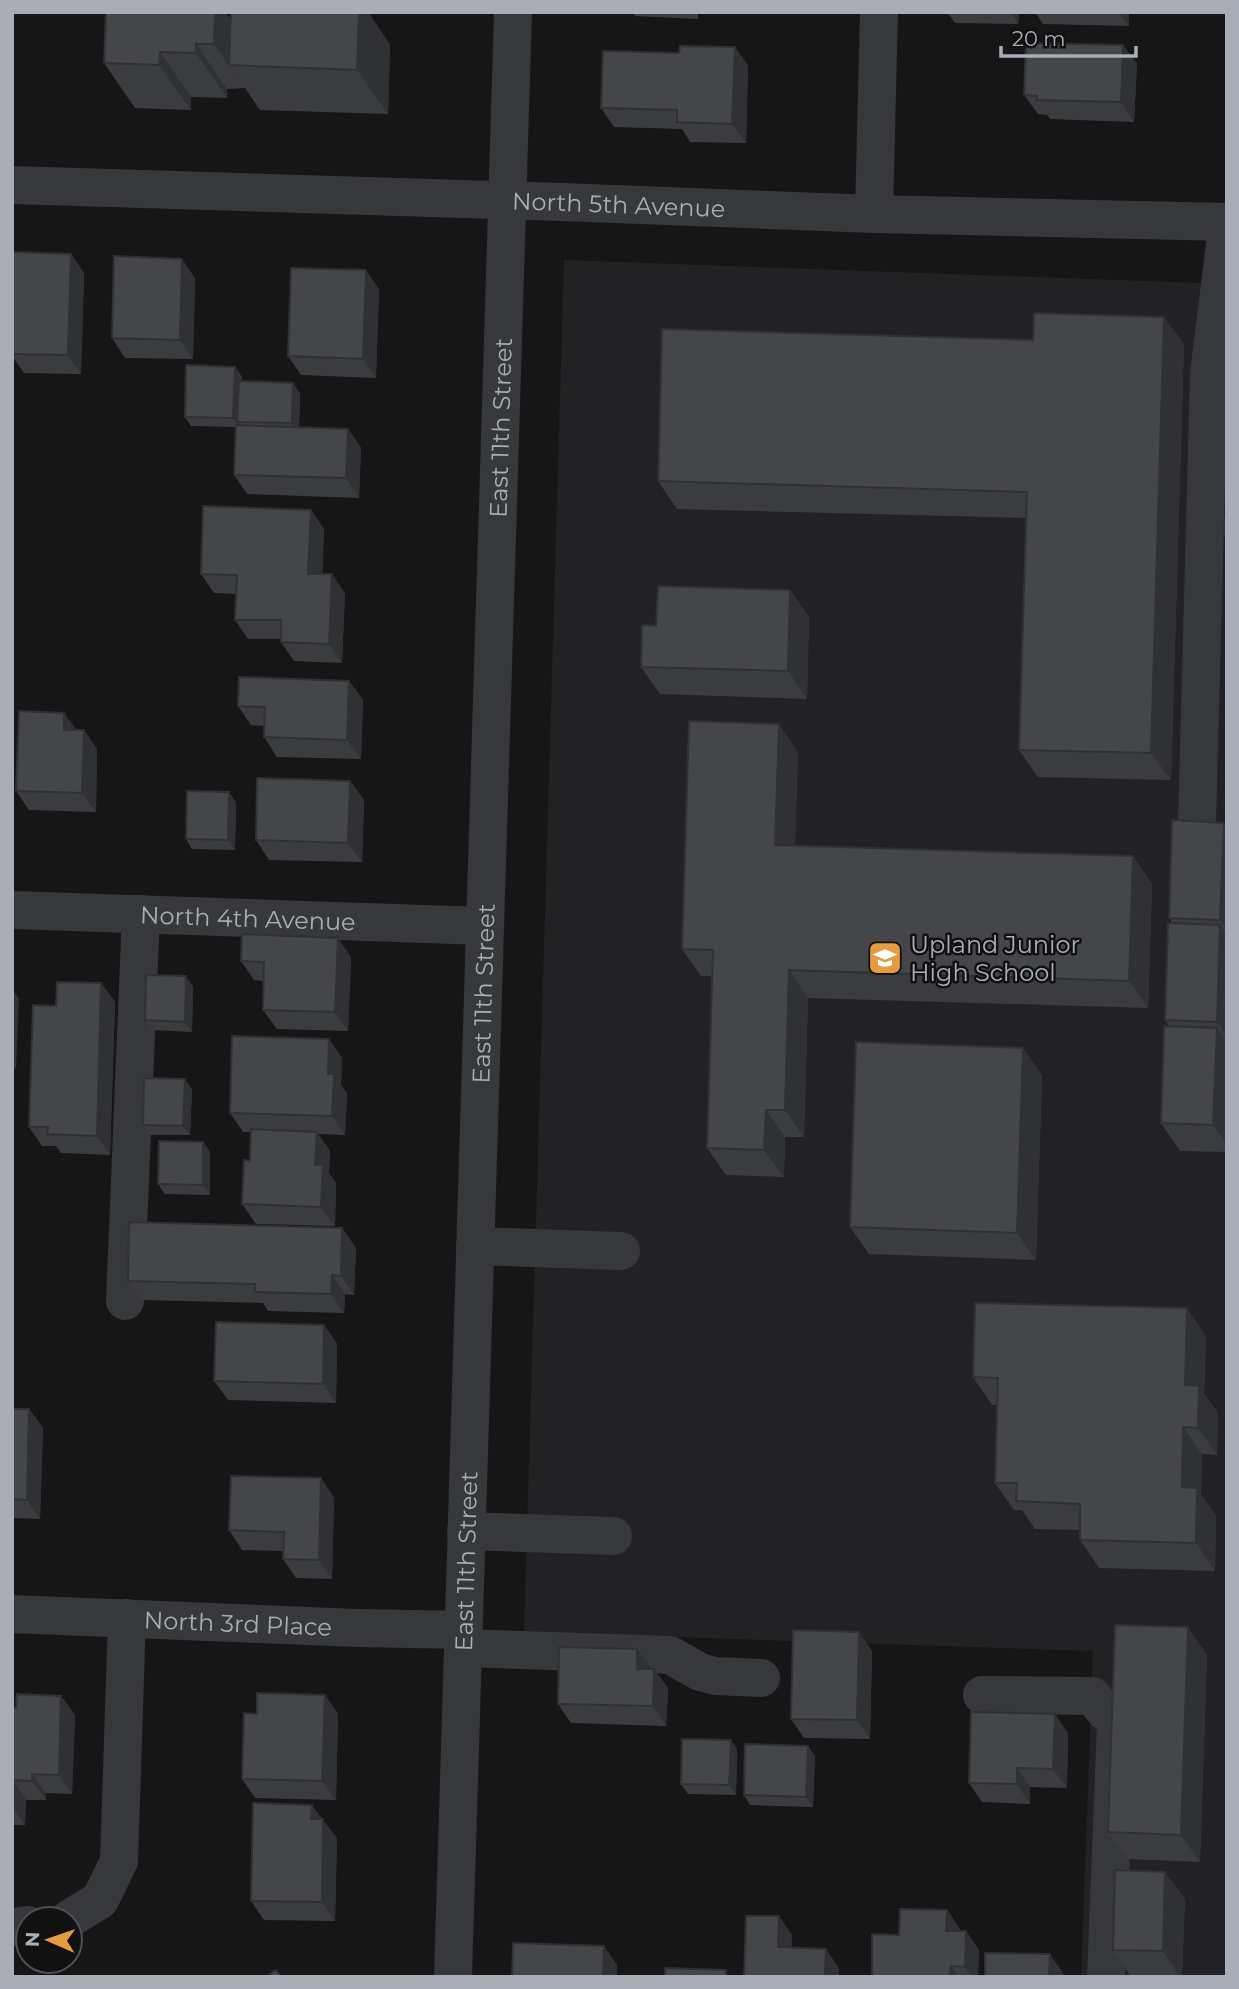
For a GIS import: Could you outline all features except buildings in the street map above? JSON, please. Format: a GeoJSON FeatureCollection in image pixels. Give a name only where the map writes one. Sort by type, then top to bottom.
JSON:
{"type":"FeatureCollection","features":[{"type":"Feature","properties":{"kind":"street","name":"East 11th Street"},"geometry":{"type":"LineString","coordinates":[[453,1977],[513,12]]}},
{"type":"Feature","properties":{"kind":"street"},"geometry":{"type":"LineString","coordinates":[[874,215],[879,12]]}},
{"type":"Feature","properties":{"kind":"street","name":"North 5th Avenue"},"geometry":{"type":"LineString","coordinates":[[12,185],[507,200],[874,215],[1227,222]]}},
{"type":"Feature","properties":{"kind":"street"},"geometry":{"type":"LineString","coordinates":[[1198,823],[1209,373],[1227,228]]}},
{"type":"Feature","properties":{"kind":"street","name":"North 4th Avenue"},"geometry":{"type":"LineString","coordinates":[[12,910],[485,926]]}},
{"type":"Feature","properties":{"kind":"street"},"geometry":{"type":"LineString","coordinates":[[125,1301],[141,914]]}},
{"type":"Feature","properties":{"kind":"street"},"geometry":{"type":"LineString","coordinates":[[475,1246],[621,1251]]}},
{"type":"Feature","properties":{"kind":"street"},"geometry":{"type":"LineString","coordinates":[[466,1531],[612,1536]]}},
{"type":"Feature","properties":{"kind":"street","name":"North 3rd Place"},"geometry":{"type":"LineString","coordinates":[[12,1614],[358,1628],[670,1655],[700,1672],[715,1676],[761,1678]]}},
{"type":"Feature","properties":{"kind":"street"},"geometry":{"type":"LineString","coordinates":[[84,1910],[100,1900],[119,1861],[127,1618]]}},
{"type":"Feature","properties":{"kind":"street"},"geometry":{"type":"LineString","coordinates":[[982,1695],[1092,1696],[1116,1724],[1106,1977]]}},
{"type":"Feature","properties":{"kind":"shaded area","name":"Upland Junior High School"},"geometry":{"type":"Polygon","coordinates":[[[564,260],[1227,284],[1227,1977],[1081,1977],[1093,1651],[524,1632],[564,260]]]}},
{"type":"Feature","properties":{"kind":"place","name":"Upland Junior High School"},"geometry":{"type":"Point","coordinates":[885,958]}}]}
